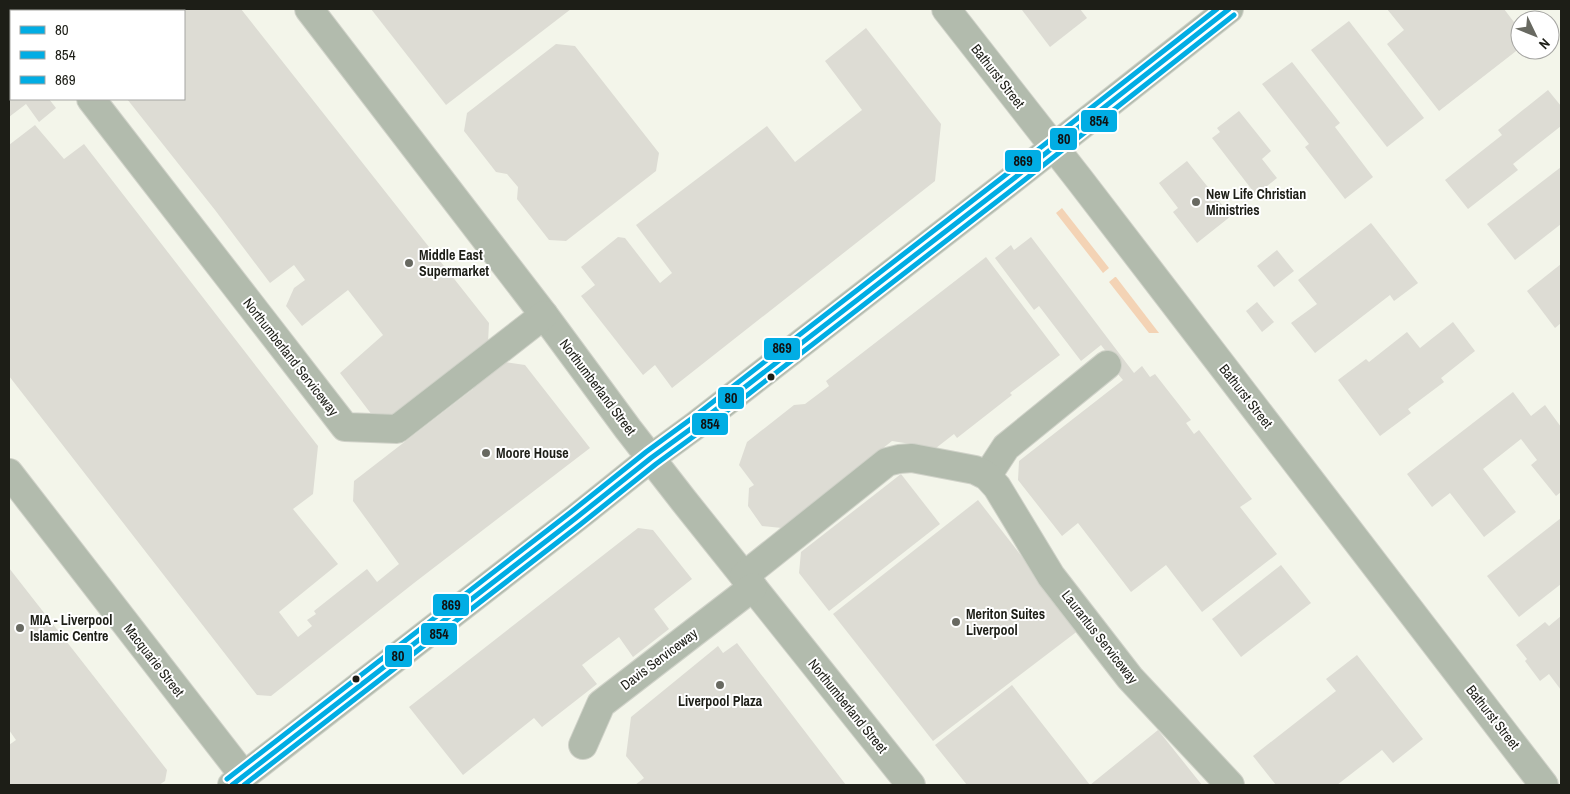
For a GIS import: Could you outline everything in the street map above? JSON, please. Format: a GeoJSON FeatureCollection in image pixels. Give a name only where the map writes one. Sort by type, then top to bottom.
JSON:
{"type":"FeatureCollection","features":[{"type":"Feature","properties":{"kind":"street","name":"Northumberland Street"},"geometry":{"type":"LineString","coordinates":[[308,9],[544,315],[650,458],[911,785]]}},
{"type":"Feature","properties":{"kind":"street","name":"Bathurst Street"},"geometry":{"type":"LineString","coordinates":[[946,9],[1054,147],[1534,782]]}},
{"type":"Feature","properties":{"kind":"street"},"geometry":{"type":"LineString","coordinates":[[238,781],[576,518],[650,458],[1054,147],[1229,9]]}},
{"type":"Feature","properties":{"kind":"street","name":"Northumberland Serviceway"},"geometry":{"type":"LineString","coordinates":[[92,100],[345,427],[397,429],[544,315]]}},
{"type":"Feature","properties":{"kind":"street"},"geometry":{"type":"LineString","coordinates":[[749,581],[887,462],[899,458],[912,458],[976,470],[987,476],[1006,447],[1107,366]]}},
{"type":"Feature","properties":{"kind":"street","name":"Macquarie Street"},"geometry":{"type":"LineString","coordinates":[[9,473],[238,781]]}},
{"type":"Feature","properties":{"kind":"street","name":"Laurantus Serviceway"},"geometry":{"type":"LineString","coordinates":[[987,476],[998,487],[1052,576],[1130,678],[1230,785]]}},
{"type":"Feature","properties":{"kind":"street","name":"Davis Serviceway"},"geometry":{"type":"LineString","coordinates":[[583,745],[601,704],[749,581]]}},
{"type":"Feature","properties":{"kind":"shaded area"},"geometry":{"type":"Polygon","coordinates":[[[1062,208],[1109,268],[1103,273],[1056,213],[1062,208]]]}},
{"type":"Feature","properties":{"kind":"shaded area"},"geometry":{"type":"Polygon","coordinates":[[[1115,277],[1159,333],[1149,333],[1109,282],[1115,277]]]}},
{"type":"Feature","properties":{"kind":"building"},"geometry":{"type":"Polygon","coordinates":[[[241,9],[489,323],[488,343],[390,418],[372,415],[340,373],[383,335],[348,290],[302,326],[286,306],[294,288],[305,280],[294,265],[270,283],[128,100],[185,100],[185,10],[58,10],[241,9]]]}},
{"type":"Feature","properties":{"kind":"building"},"geometry":{"type":"Polygon","coordinates":[[[371,9],[571,9],[446,105],[371,9]]]}},
{"type":"Feature","properties":{"kind":"building"},"geometry":{"type":"Polygon","coordinates":[[[1023,9],[1080,9],[1087,18],[1050,47],[1023,9]]]}},
{"type":"Feature","properties":{"kind":"building"},"geometry":{"type":"Polygon","coordinates":[[[1387,9],[1504,9],[1510,17],[1510,56],[1439,111],[1387,44],[1404,30],[1387,9]]]}},
{"type":"Feature","properties":{"kind":"building"},"geometry":{"type":"Polygon","coordinates":[[[1349,21],[1424,118],[1387,147],[1311,50],[1349,21]]]}},
{"type":"Feature","properties":{"kind":"building"},"geometry":{"type":"Polygon","coordinates":[[[866,28],[941,124],[935,181],[672,388],[655,365],[643,375],[581,296],[595,285],[581,267],[618,237],[625,238],[660,283],[672,273],[636,225],[767,126],[795,162],[862,110],[825,61],[866,28]]]}},
{"type":"Feature","properties":{"kind":"building"},"geometry":{"type":"Polygon","coordinates":[[[556,44],[575,46],[659,153],[656,171],[566,241],[549,240],[517,199],[518,187],[507,174],[496,172],[464,131],[467,113],[556,44]]]}},
{"type":"Feature","properties":{"kind":"building"},"geometry":{"type":"Polygon","coordinates":[[[9,47],[10,100],[50,100],[56,108],[39,122],[26,104],[9,117],[9,47]]]}},
{"type":"Feature","properties":{"kind":"building"},"geometry":{"type":"Polygon","coordinates":[[[1292,62],[1340,123],[1335,127],[1373,177],[1345,199],[1305,147],[1309,144],[1262,84],[1292,62]]]}},
{"type":"Feature","properties":{"kind":"building"},"geometry":{"type":"Polygon","coordinates":[[[1548,90],[1561,106],[1561,126],[1513,164],[1518,170],[1468,209],[1445,180],[1502,135],[1498,130],[1548,90]]]}},
{"type":"Feature","properties":{"kind":"building"},"geometry":{"type":"Polygon","coordinates":[[[1239,111],[1271,151],[1262,159],[1277,178],[1256,195],[1212,138],[1220,132],[1217,128],[1239,111]]]}},
{"type":"Feature","properties":{"kind":"building"},"geometry":{"type":"Polygon","coordinates":[[[35,125],[64,159],[84,144],[318,446],[313,494],[293,509],[338,564],[279,612],[298,637],[312,626],[307,620],[316,614],[314,611],[367,569],[377,582],[399,564],[353,501],[354,481],[473,389],[471,388],[504,362],[525,365],[590,448],[271,696],[257,695],[9,376],[9,145],[35,125]]]}},
{"type":"Feature","properties":{"kind":"building"},"geometry":{"type":"Polygon","coordinates":[[[1187,161],[1231,216],[1197,243],[1173,212],[1178,208],[1159,183],[1187,161]]]}},
{"type":"Feature","properties":{"kind":"building"},"geometry":{"type":"Polygon","coordinates":[[[1561,167],[1561,224],[1515,260],[1487,224],[1561,167]]]}},
{"type":"Feature","properties":{"kind":"building"},"geometry":{"type":"Polygon","coordinates":[[[1371,223],[1418,283],[1394,301],[1390,295],[1315,353],[1291,323],[1317,304],[1298,280],[1371,223]]]}},
{"type":"Feature","properties":{"kind":"building"},"geometry":{"type":"Polygon","coordinates":[[[1031,237],[1134,373],[1142,366],[1150,377],[1155,374],[1191,420],[1186,423],[1194,434],[1199,430],[1252,499],[1240,507],[1277,554],[1202,612],[1166,565],[1131,592],[1078,523],[1062,536],[1018,480],[1019,461],[1123,380],[1117,373],[1120,370],[1101,345],[1081,361],[1039,306],[1034,310],[995,258],[1011,245],[1014,250],[1031,237]]]}},
{"type":"Feature","properties":{"kind":"building"},"geometry":{"type":"Polygon","coordinates":[[[1277,250],[1294,271],[1274,287],[1257,266],[1277,250]]]}},
{"type":"Feature","properties":{"kind":"building"},"geometry":{"type":"Polygon","coordinates":[[[986,257],[1060,355],[1010,393],[1012,395],[957,438],[954,434],[936,448],[892,441],[782,528],[762,526],[748,506],[749,488],[754,485],[739,465],[747,442],[794,405],[805,404],[829,386],[826,381],[986,257]]]}},
{"type":"Feature","properties":{"kind":"building"},"geometry":{"type":"Polygon","coordinates":[[[1561,264],[1561,323],[1555,328],[1527,291],[1561,264]]]}},
{"type":"Feature","properties":{"kind":"building"},"geometry":{"type":"Polygon","coordinates":[[[1257,302],[1274,322],[1262,332],[1246,311],[1257,302]]]}},
{"type":"Feature","properties":{"kind":"building"},"geometry":{"type":"Polygon","coordinates":[[[1453,322],[1475,351],[1441,378],[1444,382],[1408,409],[1411,413],[1380,436],[1338,380],[1366,359],[1369,362],[1407,332],[1420,348],[1453,322]]]}},
{"type":"Feature","properties":{"kind":"building"},"geometry":{"type":"Polygon","coordinates":[[[1513,392],[1531,416],[1545,405],[1561,427],[1561,492],[1556,496],[1531,465],[1537,460],[1521,439],[1483,469],[1516,512],[1484,537],[1450,493],[1432,507],[1407,474],[1513,392]]]}},
{"type":"Feature","properties":{"kind":"building"},"geometry":{"type":"Polygon","coordinates":[[[901,474],[940,524],[829,611],[799,573],[801,552],[901,474]]]}},
{"type":"Feature","properties":{"kind":"building","name":"Meriton Suites Liverpool"},"geometry":{"type":"Polygon","coordinates":[[[978,500],[1079,630],[933,741],[833,614],[978,500]]]}},
{"type":"Feature","properties":{"kind":"building"},"geometry":{"type":"Polygon","coordinates":[[[1561,518],[1561,584],[1519,617],[1487,576],[1561,518]]]}},
{"type":"Feature","properties":{"kind":"building"},"geometry":{"type":"Polygon","coordinates":[[[638,528],[653,530],[692,579],[654,609],[669,629],[633,657],[619,637],[582,665],[597,684],[542,727],[534,718],[463,775],[409,707],[638,528]]]}},
{"type":"Feature","properties":{"kind":"building"},"geometry":{"type":"Polygon","coordinates":[[[1281,565],[1311,603],[1241,657],[1212,619],[1281,565]]]}},
{"type":"Feature","properties":{"kind":"building"},"geometry":{"type":"Polygon","coordinates":[[[9,568],[167,770],[165,781],[159,785],[9,785],[9,745],[16,740],[9,730],[9,568]]]}},
{"type":"Feature","properties":{"kind":"building"},"geometry":{"type":"Polygon","coordinates":[[[1561,616],[1561,690],[1549,674],[1540,681],[1516,645],[1545,622],[1549,626],[1561,616]]]}},
{"type":"Feature","properties":{"kind":"building","name":"Liverpool Plaza"},"geometry":{"type":"Polygon","coordinates":[[[737,643],[846,785],[635,785],[644,778],[626,756],[631,717],[718,646],[723,653],[737,643]]]}},
{"type":"Feature","properties":{"kind":"building"},"geometry":{"type":"Polygon","coordinates":[[[1357,655],[1423,739],[1393,763],[1382,750],[1337,785],[1276,785],[1253,756],[1336,691],[1326,679],[1357,655]]]}},
{"type":"Feature","properties":{"kind":"building"},"geometry":{"type":"Polygon","coordinates":[[[1012,685],[1090,785],[967,785],[935,745],[1012,685]]]}},
{"type":"Feature","properties":{"kind":"building"},"geometry":{"type":"Polygon","coordinates":[[[1158,730],[1202,785],[1090,785],[1158,730]]]}},
{"type":"Feature","properties":{"kind":"transit line","name":"869"},"geometry":{"type":"LineString","coordinates":[[227,779],[1217,9]]}},
{"type":"Feature","properties":{"kind":"transit line","name":"80"},"geometry":{"type":"LineString","coordinates":[[232,785],[651,458],[1017,176],[1229,9]]}},
{"type":"Feature","properties":{"kind":"transit line","name":"854"},"geometry":{"type":"LineString","coordinates":[[244,785],[1022,182],[1234,15]]}},
{"type":"Feature","properties":{"kind":"place","name":"New Life Christian Ministries"},"geometry":{"type":"Point","coordinates":[1196,202]}},
{"type":"Feature","properties":{"kind":"place","name":"Middle East Supermarket"},"geometry":{"type":"Point","coordinates":[409,263]}},
{"type":"Feature","properties":{"kind":"place","name":"Moore House"},"geometry":{"type":"Point","coordinates":[486,453]}},
{"type":"Feature","properties":{"kind":"place","name":"Meriton Suites Liverpool"},"geometry":{"type":"Point","coordinates":[956,622]}},
{"type":"Feature","properties":{"kind":"place","name":"MIA - Liverpool Islamic Centre"},"geometry":{"type":"Point","coordinates":[20,628]}},
{"type":"Feature","properties":{"kind":"place","name":"Liverpool Plaza"},"geometry":{"type":"Point","coordinates":[720,685]}}]}
